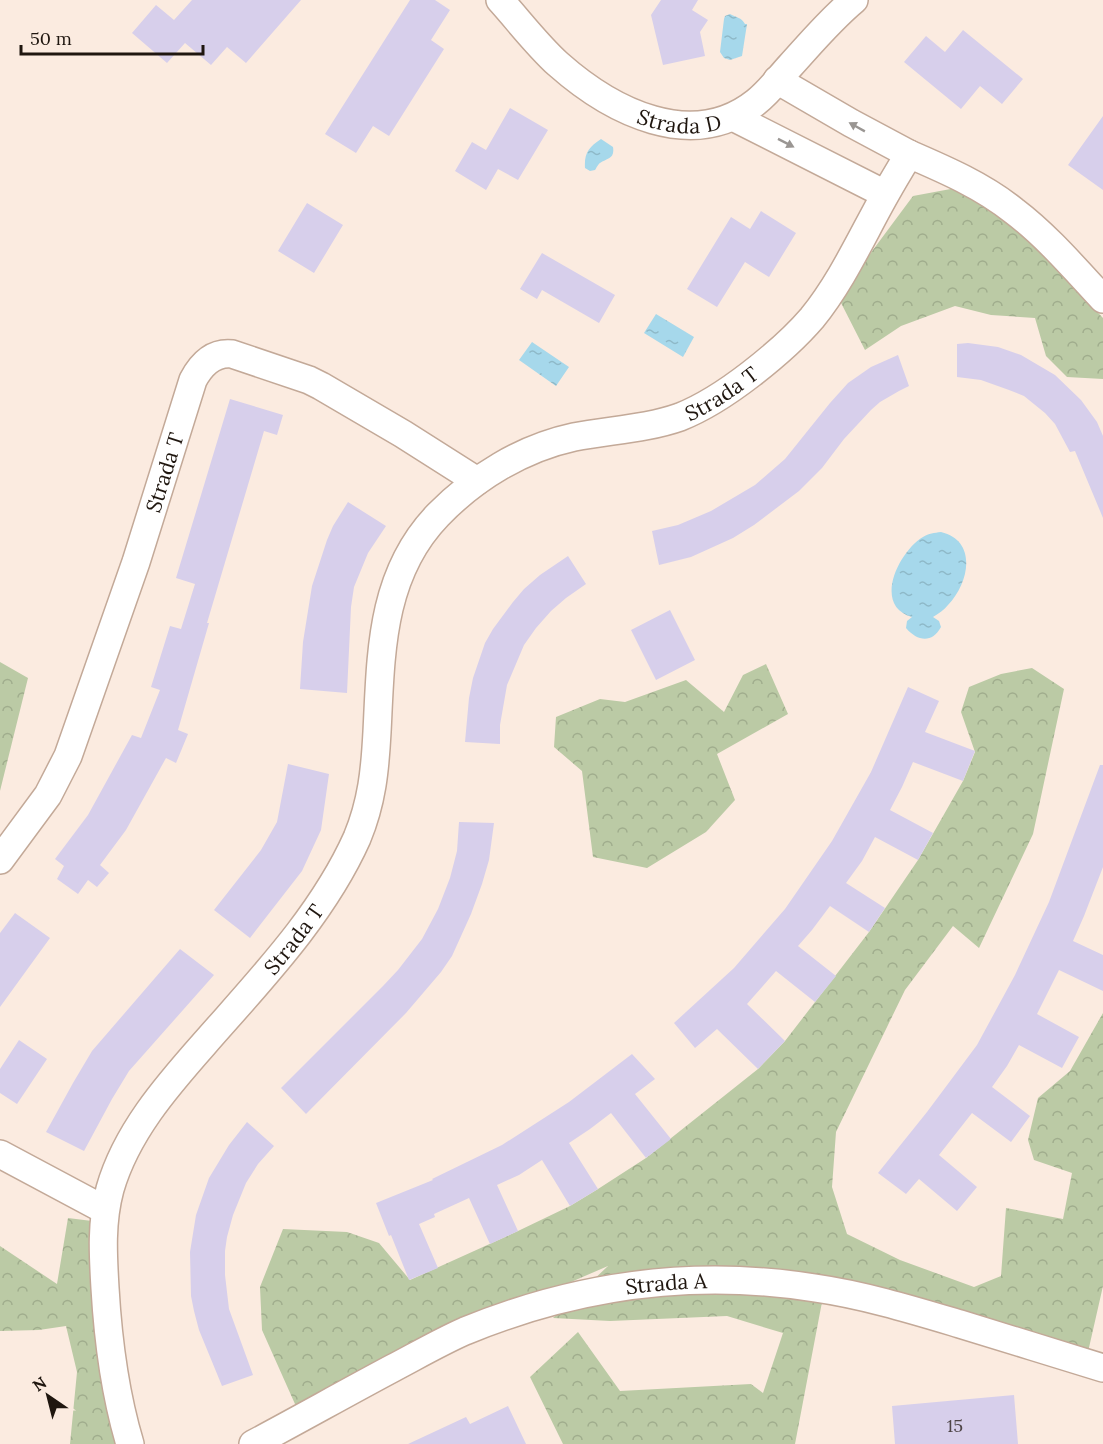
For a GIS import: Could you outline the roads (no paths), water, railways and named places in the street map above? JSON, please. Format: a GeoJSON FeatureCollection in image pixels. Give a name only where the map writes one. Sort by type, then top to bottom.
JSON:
{"type":"FeatureCollection","features":[{"type":"Feature","properties":{"kind":"street","name":"Strada D"},"geometry":{"type":"LineString","coordinates":[[500,0],[557,63],[593,92],[635,114],[680,126],[710,124],[734,117],[757,101],[831,21],[854,0]]}},
{"type":"Feature","properties":{"kind":"street"},"geometry":{"type":"LineString","coordinates":[[777,80],[909,154],[966,179],[1015,211],[1103,298]]}},
{"type":"Feature","properties":{"kind":"street"},"geometry":{"type":"LineString","coordinates":[[734,117],[885,194]]}},
{"type":"Feature","properties":{"kind":"street","name":"Strada T"},"geometry":{"type":"LineString","coordinates":[[130,1444],[115,1376],[107,1318],[103,1256],[105,1210],[114,1175],[122,1155],[140,1125],[182,1069],[289,945],[336,878],[349,855],[369,802],[374,774],[381,647],[392,595],[409,555],[426,528],[458,496],[500,467],[549,444],[650,425],[675,418],[701,407],[742,381],[772,357],[826,300],[909,154]]}},
{"type":"Feature","properties":{"kind":"street","name":"Strada T"},"geometry":{"type":"LineString","coordinates":[[0,860],[48,795],[68,756],[136,562],[193,380],[199,369],[209,360],[221,354],[232,354],[309,380],[403,434],[477,481]]}},
{"type":"Feature","properties":{"kind":"street"},"geometry":{"type":"LineString","coordinates":[[0,1154],[105,1210]]}},
{"type":"Feature","properties":{"kind":"street","name":"Strada A"},"geometry":{"type":"LineString","coordinates":[[253,1444],[463,1332],[561,1300],[612,1289],[663,1282],[706,1279],[746,1280],[817,1288],[907,1309],[1103,1368]]}},
{"type":"Feature","properties":{"kind":"water"},"geometry":{"type":"Polygon","coordinates":[[[730,14],[747,24],[742,56],[730,60],[724,58],[720,52],[724,19],[730,14]]]}},
{"type":"Feature","properties":{"kind":"water"},"geometry":{"type":"Polygon","coordinates":[[[601,139],[613,147],[613,154],[599,164],[595,170],[590,171],[585,168],[586,154],[601,139]]]}},
{"type":"Feature","properties":{"kind":"water"},"geometry":{"type":"Polygon","coordinates":[[[656,314],[694,337],[683,357],[644,333],[656,314]]]}},
{"type":"Feature","properties":{"kind":"water"},"geometry":{"type":"Polygon","coordinates":[[[532,342],[569,367],[556,386],[519,360],[532,342]]]}},
{"type":"Feature","properties":{"kind":"water"},"geometry":{"type":"Polygon","coordinates":[[[941,532],[953,537],[961,544],[965,553],[965,575],[955,596],[933,617],[939,621],[941,627],[933,636],[924,639],[915,636],[906,628],[907,621],[912,617],[900,611],[893,602],[894,578],[898,566],[914,544],[927,535],[941,532]]]}}]}
